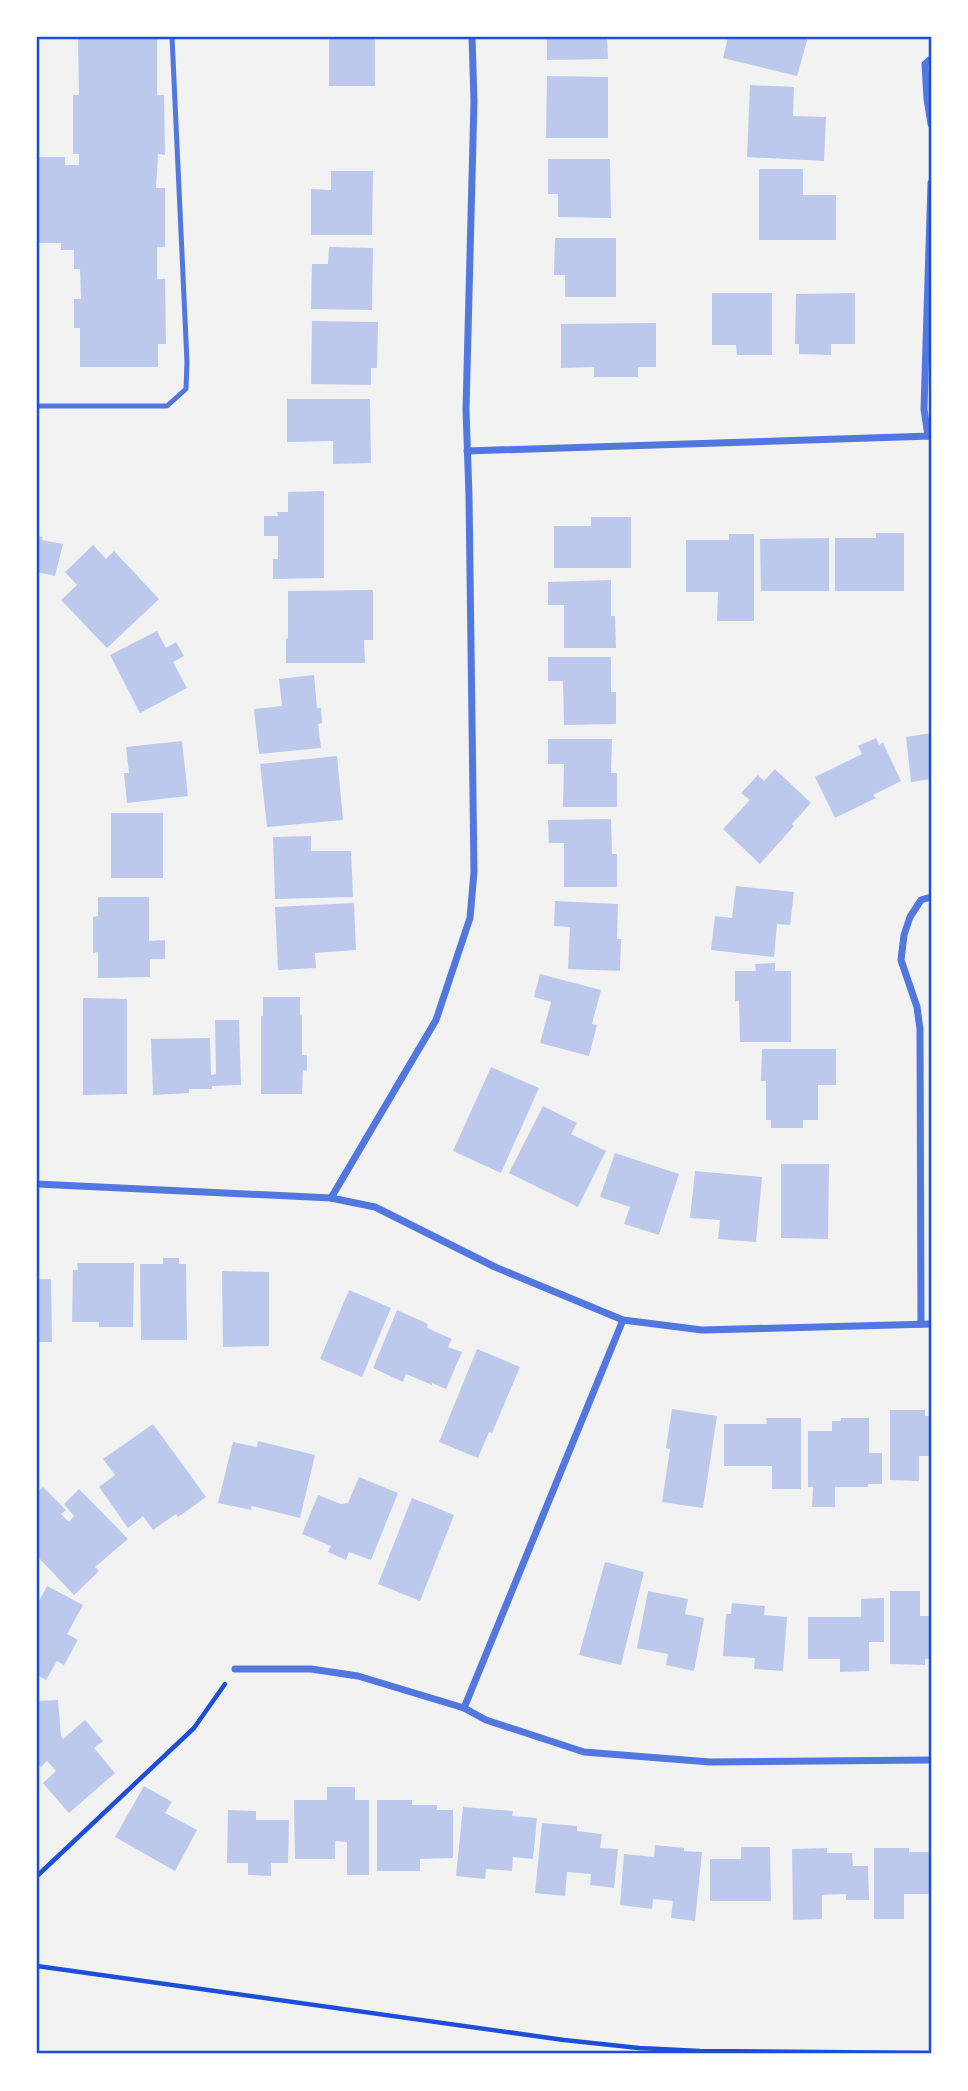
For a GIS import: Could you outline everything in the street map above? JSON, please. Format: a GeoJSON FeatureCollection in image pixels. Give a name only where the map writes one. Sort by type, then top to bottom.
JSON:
{"type":"FeatureCollection","features":[{"type":"Feature","properties":{"kind":"street"},"geometry":{"type":"LineString","coordinates":[[331,1198],[436,1020],[470,918],[474,872],[467,451],[474,101],[472,37]]}},
{"type":"Feature","properties":{"kind":"street"},"geometry":{"type":"LineString","coordinates":[[931,59],[925,64],[931,124]]}},
{"type":"Feature","properties":{"kind":"street"},"geometry":{"type":"LineString","coordinates":[[467,451],[930,436],[924,409],[931,183]]}},
{"type":"Feature","properties":{"kind":"street"},"geometry":{"type":"LineString","coordinates":[[921,1324],[920,1029],[917,1007],[901,960],[910,917],[921,900],[931,897]]}},
{"type":"Feature","properties":{"kind":"street"},"geometry":{"type":"LineString","coordinates":[[37,1184],[331,1198],[375,1207],[495,1267],[623,1320],[702,1330],[931,1324]]}},
{"type":"Feature","properties":{"kind":"street"},"geometry":{"type":"LineString","coordinates":[[464,1708],[623,1320]]}},
{"type":"Feature","properties":{"kind":"street"},"geometry":{"type":"LineString","coordinates":[[235,1669],[311,1669],[358,1676],[464,1708],[486,1720],[584,1752],[710,1762],[931,1760]]}},
{"type":"Feature","properties":{"kind":"lane"},"geometry":{"type":"LineString","coordinates":[[37,406],[167,406],[187,390],[172,37]]}},
{"type":"Feature","properties":{"kind":"path"},"geometry":{"type":"LineString","coordinates":[[37,1876],[194,1728],[235,1669]]}},
{"type":"Feature","properties":{"kind":"path"},"geometry":{"type":"LineString","coordinates":[[37,1966],[564,2040],[639,2048],[931,2053]]}},
{"type":"Feature","properties":{"kind":"building"},"geometry":{"type":"Polygon","coordinates":[[[78,37],[157,37],[157,95],[164,95],[165,155],[158,154],[156,188],[165,188],[165,247],[157,247],[157,279],[165,279],[166,344],[158,344],[158,367],[80,367],[80,328],[74,328],[74,299],[81,299],[80,269],[74,269],[74,250],[61,250],[61,243],[37,243],[37,157],[65,157],[65,165],[79,165],[79,154],[73,154],[73,95],[79,95],[78,37]]]}},
{"type":"Feature","properties":{"kind":"building"},"geometry":{"type":"Polygon","coordinates":[[[375,37],[375,86],[329,86],[329,39],[375,37]]]}},
{"type":"Feature","properties":{"kind":"building"},"geometry":{"type":"Polygon","coordinates":[[[547,37],[607,37],[608,59],[547,60],[547,37]]]}},
{"type":"Feature","properties":{"kind":"building"},"geometry":{"type":"Polygon","coordinates":[[[728,37],[808,37],[797,76],[723,58],[728,37]]]}},
{"type":"Feature","properties":{"kind":"building"},"geometry":{"type":"Polygon","coordinates":[[[547,76],[608,77],[608,138],[546,138],[547,76]]]}},
{"type":"Feature","properties":{"kind":"building"},"geometry":{"type":"Polygon","coordinates":[[[750,85],[794,87],[793,116],[826,117],[824,161],[747,157],[750,85]]]}},
{"type":"Feature","properties":{"kind":"building"},"geometry":{"type":"Polygon","coordinates":[[[548,159],[610,159],[611,218],[558,217],[558,194],[548,194],[548,159]]]}},
{"type":"Feature","properties":{"kind":"building"},"geometry":{"type":"Polygon","coordinates":[[[759,169],[803,169],[803,195],[836,195],[836,240],[759,240],[759,169]]]}},
{"type":"Feature","properties":{"kind":"building"},"geometry":{"type":"Polygon","coordinates":[[[331,171],[373,171],[372,235],[311,235],[311,189],[331,190],[331,171]]]}},
{"type":"Feature","properties":{"kind":"building"},"geometry":{"type":"Polygon","coordinates":[[[555,238],[616,238],[616,297],[565,297],[565,275],[554,275],[555,238]]]}},
{"type":"Feature","properties":{"kind":"building"},"geometry":{"type":"Polygon","coordinates":[[[329,247],[373,248],[372,310],[311,309],[312,264],[328,264],[329,247]]]}},
{"type":"Feature","properties":{"kind":"building"},"geometry":{"type":"Polygon","coordinates":[[[712,293],[772,293],[772,355],[737,355],[736,345],[712,345],[712,293]]]}},
{"type":"Feature","properties":{"kind":"building"},"geometry":{"type":"Polygon","coordinates":[[[855,293],[855,344],[831,344],[831,355],[799,354],[799,344],[795,344],[796,294],[855,293]]]}},
{"type":"Feature","properties":{"kind":"building"},"geometry":{"type":"Polygon","coordinates":[[[312,321],[378,322],[377,368],[371,368],[371,385],[311,384],[312,321]]]}},
{"type":"Feature","properties":{"kind":"building"},"geometry":{"type":"Polygon","coordinates":[[[656,323],[656,367],[638,367],[638,377],[594,377],[594,367],[561,368],[561,324],[656,323]]]}},
{"type":"Feature","properties":{"kind":"building"},"geometry":{"type":"Polygon","coordinates":[[[287,399],[370,399],[371,463],[333,464],[333,441],[287,442],[287,399]]]}},
{"type":"Feature","properties":{"kind":"building"},"geometry":{"type":"Polygon","coordinates":[[[324,491],[324,578],[273,579],[273,559],[278,559],[278,536],[264,536],[264,516],[278,516],[277,512],[288,512],[288,492],[324,491]]]}},
{"type":"Feature","properties":{"kind":"building"},"geometry":{"type":"Polygon","coordinates":[[[591,517],[631,517],[631,568],[554,568],[554,526],[591,526],[591,517]]]}},
{"type":"Feature","properties":{"kind":"building"},"geometry":{"type":"Polygon","coordinates":[[[876,533],[904,533],[904,591],[835,591],[835,538],[876,538],[876,533]]]}},
{"type":"Feature","properties":{"kind":"building"},"geometry":{"type":"Polygon","coordinates":[[[729,534],[754,534],[754,621],[717,621],[718,592],[686,592],[686,540],[729,540],[729,534]]]}},
{"type":"Feature","properties":{"kind":"building"},"geometry":{"type":"Polygon","coordinates":[[[37,536],[43,537],[42,540],[63,544],[55,576],[37,572],[37,536]]]}},
{"type":"Feature","properties":{"kind":"building"},"geometry":{"type":"Polygon","coordinates":[[[829,538],[829,591],[761,591],[760,539],[829,538]]]}},
{"type":"Feature","properties":{"kind":"building"},"geometry":{"type":"Polygon","coordinates":[[[93,545],[106,559],[114,551],[159,599],[107,648],[61,600],[77,585],[65,572],[93,545]]]}},
{"type":"Feature","properties":{"kind":"building"},"geometry":{"type":"Polygon","coordinates":[[[611,580],[611,616],[615,616],[616,648],[564,648],[564,605],[548,605],[548,582],[611,580]]]}},
{"type":"Feature","properties":{"kind":"building"},"geometry":{"type":"Polygon","coordinates":[[[373,590],[373,640],[364,640],[365,663],[286,663],[288,591],[373,590]]]}},
{"type":"Feature","properties":{"kind":"building"},"geometry":{"type":"Polygon","coordinates":[[[157,631],[166,648],[176,642],[184,656],[173,662],[187,688],[140,713],[110,655],[157,631]]]}},
{"type":"Feature","properties":{"kind":"building"},"geometry":{"type":"Polygon","coordinates":[[[548,657],[611,657],[611,692],[616,692],[616,724],[564,725],[563,681],[548,681],[548,657]]]}},
{"type":"Feature","properties":{"kind":"building"},"geometry":{"type":"Polygon","coordinates":[[[314,675],[317,708],[321,708],[322,723],[318,724],[321,748],[259,754],[254,709],[282,706],[279,679],[314,675]]]}},
{"type":"Feature","properties":{"kind":"building"},"geometry":{"type":"Polygon","coordinates":[[[931,733],[931,779],[911,782],[906,737],[931,733]]]}},
{"type":"Feature","properties":{"kind":"building"},"geometry":{"type":"Polygon","coordinates":[[[876,738],[879,745],[883,743],[901,781],[873,795],[876,798],[835,818],[815,777],[862,754],[858,746],[876,738]]]}},
{"type":"Feature","properties":{"kind":"building"},"geometry":{"type":"Polygon","coordinates":[[[548,739],[612,739],[611,773],[617,773],[617,807],[563,807],[564,764],[548,764],[548,739]]]}},
{"type":"Feature","properties":{"kind":"building"},"geometry":{"type":"Polygon","coordinates":[[[182,741],[188,796],[127,803],[124,773],[129,773],[126,747],[182,741]]]}},
{"type":"Feature","properties":{"kind":"building"},"geometry":{"type":"Polygon","coordinates":[[[337,756],[343,820],[267,827],[260,764],[337,756]]]}},
{"type":"Feature","properties":{"kind":"building"},"geometry":{"type":"Polygon","coordinates":[[[775,769],[811,803],[760,864],[723,829],[750,800],[741,793],[758,775],[764,781],[775,769]]]}},
{"type":"Feature","properties":{"kind":"building"},"geometry":{"type":"Polygon","coordinates":[[[111,813],[163,813],[163,878],[111,878],[111,813]]]}},
{"type":"Feature","properties":{"kind":"building"},"geometry":{"type":"Polygon","coordinates":[[[611,819],[612,854],[617,854],[617,887],[564,887],[564,843],[549,843],[548,820],[611,819]]]}},
{"type":"Feature","properties":{"kind":"building"},"geometry":{"type":"Polygon","coordinates":[[[311,836],[311,851],[351,851],[353,897],[275,899],[273,837],[311,836]]]}},
{"type":"Feature","properties":{"kind":"building"},"geometry":{"type":"Polygon","coordinates":[[[736,886],[794,892],[790,925],[777,924],[774,957],[711,950],[715,916],[732,918],[736,886]]]}},
{"type":"Feature","properties":{"kind":"building"},"geometry":{"type":"Polygon","coordinates":[[[98,897],[149,897],[149,941],[165,940],[165,959],[150,959],[150,977],[98,978],[98,952],[93,953],[93,917],[98,916],[98,897]]]}},
{"type":"Feature","properties":{"kind":"building"},"geometry":{"type":"Polygon","coordinates":[[[555,901],[618,904],[620,971],[568,969],[570,927],[554,926],[555,901]]]}},
{"type":"Feature","properties":{"kind":"building"},"geometry":{"type":"Polygon","coordinates":[[[354,903],[356,950],[315,953],[316,968],[278,970],[275,907],[354,903]]]}},
{"type":"Feature","properties":{"kind":"building"},"geometry":{"type":"Polygon","coordinates":[[[775,963],[775,971],[791,971],[791,1042],[740,1042],[739,1001],[735,1001],[735,971],[756,971],[755,964],[775,963]]]}},
{"type":"Feature","properties":{"kind":"building"},"geometry":{"type":"Polygon","coordinates":[[[540,974],[601,990],[592,1024],[597,1025],[589,1056],[540,1043],[551,1002],[534,997],[540,974]]]}},
{"type":"Feature","properties":{"kind":"building"},"geometry":{"type":"Polygon","coordinates":[[[263,997],[300,997],[302,1055],[307,1055],[302,1094],[261,1094],[263,997]]]}},
{"type":"Feature","properties":{"kind":"building"},"geometry":{"type":"Polygon","coordinates":[[[83,998],[127,999],[127,1094],[83,1095],[83,998]]]}},
{"type":"Feature","properties":{"kind":"building"},"geometry":{"type":"Polygon","coordinates":[[[215,1020],[239,1020],[241,1085],[212,1086],[212,1089],[189,1089],[189,1093],[153,1095],[151,1039],[210,1038],[211,1075],[216,1074],[215,1020]]]}},
{"type":"Feature","properties":{"kind":"building"},"geometry":{"type":"Polygon","coordinates":[[[762,1049],[836,1049],[836,1085],[818,1085],[818,1120],[803,1120],[803,1128],[771,1128],[771,1120],[766,1120],[766,1081],[761,1081],[762,1049]]]}},
{"type":"Feature","properties":{"kind":"building"},"geometry":{"type":"Polygon","coordinates":[[[491,1067],[539,1088],[501,1173],[453,1151],[491,1067]]]}},
{"type":"Feature","properties":{"kind":"building"},"geometry":{"type":"Polygon","coordinates":[[[543,1106],[577,1123],[571,1134],[606,1151],[578,1207],[509,1173],[543,1106]]]}},
{"type":"Feature","properties":{"kind":"building"},"geometry":{"type":"Polygon","coordinates":[[[615,1153],[679,1174],[659,1235],[624,1224],[630,1207],[600,1197],[615,1153]]]}},
{"type":"Feature","properties":{"kind":"building"},"geometry":{"type":"Polygon","coordinates":[[[781,1164],[829,1164],[828,1239],[781,1238],[781,1164]]]}},
{"type":"Feature","properties":{"kind":"building"},"geometry":{"type":"Polygon","coordinates":[[[695,1171],[762,1177],[756,1242],[718,1239],[720,1220],[690,1218],[695,1171]]]}},
{"type":"Feature","properties":{"kind":"building"},"geometry":{"type":"Polygon","coordinates":[[[163,1258],[179,1258],[179,1264],[186,1264],[187,1340],[141,1340],[140,1264],[163,1264],[163,1258]]]}},
{"type":"Feature","properties":{"kind":"building"},"geometry":{"type":"Polygon","coordinates":[[[77,1263],[134,1263],[133,1327],[99,1327],[99,1322],[72,1322],[73,1270],[78,1270],[77,1263]]]}},
{"type":"Feature","properties":{"kind":"building"},"geometry":{"type":"Polygon","coordinates":[[[222,1271],[269,1272],[269,1346],[223,1347],[222,1271]]]}},
{"type":"Feature","properties":{"kind":"building"},"geometry":{"type":"Polygon","coordinates":[[[37,1279],[51,1279],[52,1342],[37,1342],[37,1279]]]}},
{"type":"Feature","properties":{"kind":"building"},"geometry":{"type":"Polygon","coordinates":[[[349,1290],[391,1308],[362,1377],[320,1359],[349,1290]]]}},
{"type":"Feature","properties":{"kind":"building"},"geometry":{"type":"Polygon","coordinates":[[[397,1310],[452,1339],[448,1347],[462,1352],[446,1389],[406,1374],[403,1382],[373,1368],[397,1310]]]}},
{"type":"Feature","properties":{"kind":"building"},"geometry":{"type":"Polygon","coordinates":[[[477,1349],[520,1367],[492,1433],[489,1432],[478,1458],[439,1442],[477,1349]]]}},
{"type":"Feature","properties":{"kind":"building"},"geometry":{"type":"Polygon","coordinates":[[[672,1409],[717,1416],[703,1508],[662,1502],[670,1449],[666,1448],[672,1409]]]}},
{"type":"Feature","properties":{"kind":"building"},"geometry":{"type":"Polygon","coordinates":[[[890,1410],[925,1410],[925,1416],[931,1416],[931,1456],[919,1456],[919,1481],[890,1480],[890,1410]]]}},
{"type":"Feature","properties":{"kind":"building"},"geometry":{"type":"Polygon","coordinates":[[[766,1418],[801,1418],[801,1489],[772,1489],[772,1466],[724,1466],[724,1424],[767,1424],[766,1418]]]}},
{"type":"Feature","properties":{"kind":"building"},"geometry":{"type":"Polygon","coordinates":[[[841,1418],[869,1418],[869,1453],[882,1453],[882,1484],[868,1484],[868,1487],[835,1487],[835,1507],[812,1507],[813,1487],[808,1487],[808,1431],[832,1431],[832,1421],[841,1421],[841,1418]]]}},
{"type":"Feature","properties":{"kind":"building"},"geometry":{"type":"Polygon","coordinates":[[[153,1424],[206,1497],[178,1517],[176,1514],[153,1530],[143,1516],[128,1528],[99,1487],[115,1475],[103,1459],[153,1424]]]}},
{"type":"Feature","properties":{"kind":"building"},"geometry":{"type":"Polygon","coordinates":[[[258,1441],[315,1455],[300,1518],[252,1506],[251,1510],[218,1503],[233,1442],[257,1447],[258,1441]]]}},
{"type":"Feature","properties":{"kind":"building"},"geometry":{"type":"Polygon","coordinates":[[[359,1477],[398,1493],[371,1560],[349,1552],[346,1560],[328,1552],[331,1546],[302,1534],[318,1495],[341,1504],[348,1503],[359,1477]]]}},
{"type":"Feature","properties":{"kind":"building"},"geometry":{"type":"Polygon","coordinates":[[[43,1487],[66,1510],[61,1514],[69,1522],[74,1516],[64,1504],[79,1489],[128,1539],[95,1567],[99,1571],[74,1595],[37,1556],[37,1493],[43,1487]]]}},
{"type":"Feature","properties":{"kind":"building"},"geometry":{"type":"Polygon","coordinates":[[[412,1498],[454,1515],[420,1601],[378,1584],[412,1498]]]}},
{"type":"Feature","properties":{"kind":"building"},"geometry":{"type":"Polygon","coordinates":[[[605,1562],[644,1572],[621,1665],[579,1655],[605,1562]]]}},
{"type":"Feature","properties":{"kind":"building"},"geometry":{"type":"Polygon","coordinates":[[[47,1586],[83,1605],[67,1634],[78,1640],[64,1665],[57,1661],[46,1680],[37,1675],[37,1605],[47,1586]]]}},
{"type":"Feature","properties":{"kind":"building"},"geometry":{"type":"Polygon","coordinates":[[[648,1591],[688,1599],[685,1614],[704,1618],[694,1671],[666,1665],[668,1654],[637,1648],[648,1591]]]}},
{"type":"Feature","properties":{"kind":"building"},"geometry":{"type":"Polygon","coordinates":[[[890,1591],[920,1591],[920,1616],[931,1616],[931,1659],[925,1659],[925,1665],[890,1664],[890,1591]]]}},
{"type":"Feature","properties":{"kind":"building"},"geometry":{"type":"Polygon","coordinates":[[[884,1598],[884,1642],[869,1642],[869,1671],[840,1672],[840,1659],[808,1659],[808,1617],[861,1617],[861,1599],[884,1598]]]}},
{"type":"Feature","properties":{"kind":"building"},"geometry":{"type":"Polygon","coordinates":[[[732,1603],[765,1606],[764,1615],[787,1617],[783,1671],[754,1669],[755,1658],[723,1656],[726,1614],[731,1614],[732,1603]]]}},
{"type":"Feature","properties":{"kind":"building"},"geometry":{"type":"Polygon","coordinates":[[[58,1700],[63,1739],[85,1720],[103,1741],[94,1748],[115,1773],[69,1813],[43,1783],[56,1771],[47,1761],[41,1767],[37,1763],[37,1701],[58,1700]]]}},
{"type":"Feature","properties":{"kind":"building"},"geometry":{"type":"Polygon","coordinates":[[[144,1786],[172,1802],[165,1813],[197,1830],[175,1871],[115,1837],[144,1786]]]}},
{"type":"Feature","properties":{"kind":"building"},"geometry":{"type":"Polygon","coordinates":[[[327,1787],[355,1787],[355,1800],[369,1800],[369,1875],[347,1875],[347,1842],[335,1841],[335,1859],[295,1859],[294,1800],[327,1800],[327,1787]]]}},
{"type":"Feature","properties":{"kind":"building"},"geometry":{"type":"Polygon","coordinates":[[[377,1800],[412,1800],[412,1805],[437,1805],[437,1810],[453,1810],[453,1858],[420,1859],[420,1871],[377,1871],[377,1800]]]}},
{"type":"Feature","properties":{"kind":"building"},"geometry":{"type":"Polygon","coordinates":[[[463,1807],[513,1811],[512,1816],[537,1818],[533,1859],[513,1857],[512,1871],[486,1869],[485,1879],[456,1876],[463,1807]]]}},
{"type":"Feature","properties":{"kind":"building"},"geometry":{"type":"Polygon","coordinates":[[[228,1810],[256,1811],[256,1820],[289,1820],[288,1863],[271,1863],[271,1876],[248,1875],[248,1863],[227,1863],[228,1810]]]}},
{"type":"Feature","properties":{"kind":"building"},"geometry":{"type":"Polygon","coordinates":[[[542,1823],[577,1826],[577,1831],[602,1834],[600,1848],[618,1849],[614,1888],[590,1885],[591,1874],[567,1872],[565,1896],[535,1893],[542,1823]]]}},
{"type":"Feature","properties":{"kind":"building"},"geometry":{"type":"Polygon","coordinates":[[[655,1845],[702,1852],[695,1921],[671,1918],[673,1901],[653,1899],[652,1909],[620,1905],[624,1854],[654,1857],[655,1845]]]}},
{"type":"Feature","properties":{"kind":"building"},"geometry":{"type":"Polygon","coordinates":[[[741,1847],[770,1847],[771,1901],[710,1901],[710,1859],[741,1859],[741,1847]]]}},
{"type":"Feature","properties":{"kind":"building"},"geometry":{"type":"Polygon","coordinates":[[[827,1848],[827,1853],[852,1853],[853,1866],[868,1866],[869,1900],[846,1900],[846,1894],[822,1895],[822,1919],[793,1920],[792,1849],[827,1848]]]}},
{"type":"Feature","properties":{"kind":"building"},"geometry":{"type":"Polygon","coordinates":[[[874,1848],[909,1848],[909,1852],[931,1852],[931,1894],[904,1894],[904,1919],[874,1919],[874,1848]]]}}]}
